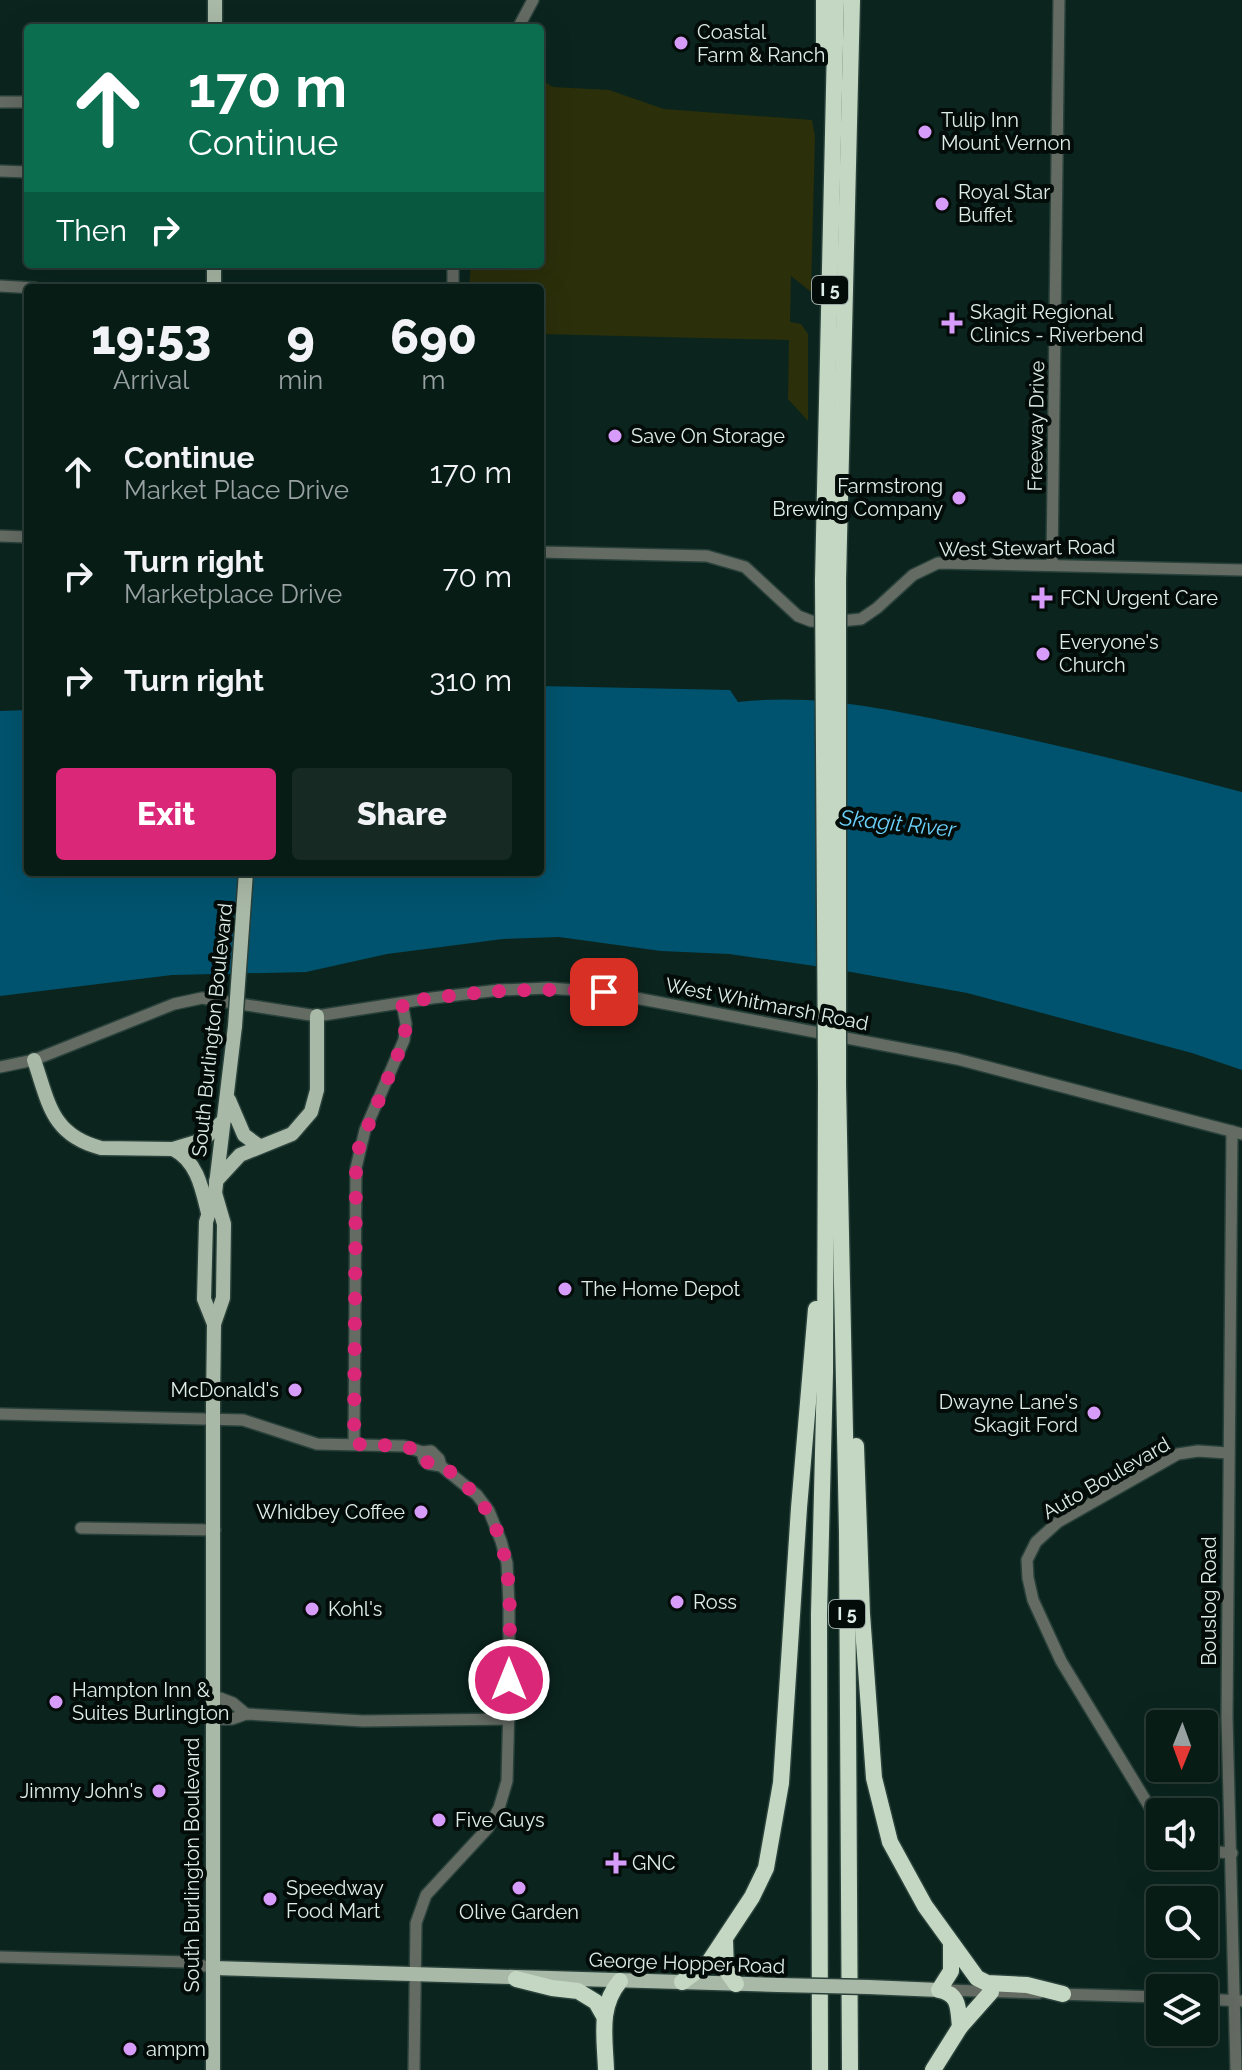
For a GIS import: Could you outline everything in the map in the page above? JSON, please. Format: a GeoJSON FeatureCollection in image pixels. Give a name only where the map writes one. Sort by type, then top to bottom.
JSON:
{"type":"FeatureCollection","features":[{"type":"Feature","properties":{"kind":"highway"},"geometry":{"type":"LineString","coordinates":[[824,0],[825,127],[831,213]]}},
{"type":"Feature","properties":{"kind":"highway","name":"I 5"},"geometry":{"type":"LineString","coordinates":[[820,2070],[819,1614],[832,1084],[831,213],[836,0]]}},
{"type":"Feature","properties":{"kind":"highway","name":"I 5"},"geometry":{"type":"LineString","coordinates":[[830,580],[854,0]]}},
{"type":"Feature","properties":{"kind":"highway","name":"I 5"},"geometry":{"type":"LineString","coordinates":[[832,1084],[839,1157],[847,1532],[850,2070]]}},
{"type":"Feature","properties":{"kind":"highway"},"geometry":{"type":"LineString","coordinates":[[839,1157],[853,1372],[862,1614],[874,1778],[890,1842],[925,1906],[981,1980],[1027,1985],[1063,1994]]}},
{"type":"Feature","properties":{"kind":"highway"},"geometry":{"type":"LineString","coordinates":[[682,1982],[709,1962],[752,1897],[766,1868],[779,1797],[807,1413],[826,1232]]}},
{"type":"Feature","properties":{"kind":"highway"},"geometry":{"type":"LineString","coordinates":[[725,1938],[726,1970],[736,1984]]}},
{"type":"Feature","properties":{"kind":"highway"},"geometry":{"type":"LineString","coordinates":[[951,1944],[951,1971],[939,1990],[948,1992],[956,2001],[960,2027]]}},
{"type":"Feature","properties":{"kind":"highway"},"geometry":{"type":"LineString","coordinates":[[516,1979],[578,1991],[596,2002],[604,2016]]}},
{"type":"Feature","properties":{"kind":"highway"},"geometry":{"type":"LineString","coordinates":[[606,2070],[604,2016],[610,1992],[620,1981]]}},
{"type":"Feature","properties":{"kind":"highway"},"geometry":{"type":"LineString","coordinates":[[933,2070],[960,2027],[991,1992]]}},
{"type":"Feature","properties":{"kind":"main road"},"geometry":{"type":"LineString","coordinates":[[215,0],[215,24]]}},
{"type":"Feature","properties":{"kind":"main road","name":"South Burlington Boulevard"},"geometry":{"type":"LineString","coordinates":[[214,1324],[204,1299],[206,1222],[215,1187],[225,1120],[246,876]]}},
{"type":"Feature","properties":{"kind":"main road"},"geometry":{"type":"LineString","coordinates":[[215,1187],[230,1163],[259,1146],[272,1144],[292,1134],[311,1112],[317,1090],[317,1016]]}},
{"type":"Feature","properties":{"kind":"main road"},"geometry":{"type":"LineString","coordinates":[[34,1060],[48,1104],[61,1127],[70,1136],[101,1148],[173,1149],[203,1140],[225,1120]]}},
{"type":"Feature","properties":{"kind":"main road"},"geometry":{"type":"LineString","coordinates":[[227,1096],[244,1135],[259,1146]]}},
{"type":"Feature","properties":{"kind":"main road"},"geometry":{"type":"LineString","coordinates":[[173,1149],[189,1160],[201,1184],[209,1214]]}},
{"type":"Feature","properties":{"kind":"main road","name":"South Burlington Boulevard"},"geometry":{"type":"LineString","coordinates":[[213,2070],[214,1324],[223,1298],[224,1224],[215,1187]]}},
{"type":"Feature","properties":{"kind":"main road","name":"George Hopper Road"},"geometry":{"type":"LineString","coordinates":[[213,1968],[939,1990]]}},
{"type":"Feature","properties":{"kind":"street"},"geometry":{"type":"LineString","coordinates":[[520,24],[533,0]]}},
{"type":"Feature","properties":{"kind":"street","name":"Freeway Drive"},"geometry":{"type":"LineString","coordinates":[[1052,564],[1059,0]]}},
{"type":"Feature","properties":{"kind":"street"},"geometry":{"type":"LineString","coordinates":[[0,102],[24,102]]}},
{"type":"Feature","properties":{"kind":"street"},"geometry":{"type":"LineString","coordinates":[[0,171],[24,172]]}},
{"type":"Feature","properties":{"kind":"street"},"geometry":{"type":"LineString","coordinates":[[0,286],[24,287]]}},
{"type":"Feature","properties":{"kind":"street"},"geometry":{"type":"LineString","coordinates":[[0,536],[24,537]]}},
{"type":"Feature","properties":{"kind":"street","name":"West Stewart Road"},"geometry":{"type":"LineString","coordinates":[[544,552],[707,556],[725,560],[745,567],[798,616],[811,621],[830,622],[861,619],[913,575],[938,563],[1242,570]]}},
{"type":"Feature","properties":{"kind":"street","name":"West Whitmarsh Road"},"geometry":{"type":"LineString","coordinates":[[0,1067],[34,1060],[174,1004],[202,998],[317,1016],[499,990],[548,988],[604,992],[957,1059],[1237,1133]]}},
{"type":"Feature","properties":{"kind":"street"},"geometry":{"type":"LineString","coordinates":[[354,1444],[356,1168],[365,1130],[404,1040],[406,1024],[402,1003]]}},
{"type":"Feature","properties":{"kind":"street","name":"Bouslog Road"},"geometry":{"type":"LineString","coordinates":[[1236,2070],[1239,2000],[1227,1718],[1228,1453],[1237,1133]]}},
{"type":"Feature","properties":{"kind":"street"},"geometry":{"type":"LineString","coordinates":[[0,1414],[243,1420],[317,1444],[404,1446],[422,1452],[431,1451],[441,1466],[477,1495],[489,1511],[507,1563],[507,1781],[488,1828],[422,1901],[416,1923],[414,2070]]}},
{"type":"Feature","properties":{"kind":"street","name":"Auto Boulevard"},"geometry":{"type":"LineString","coordinates":[[1146,1801],[1061,1661],[1033,1600],[1027,1560],[1036,1542],[1058,1522],[1178,1454],[1198,1451],[1228,1453]]}},
{"type":"Feature","properties":{"kind":"street"},"geometry":{"type":"LineString","coordinates":[[81,1528],[215,1530]]}},
{"type":"Feature","properties":{"kind":"street"},"geometry":{"type":"LineString","coordinates":[[212,1695],[233,1703],[246,1714]]}},
{"type":"Feature","properties":{"kind":"street"},"geometry":{"type":"LineString","coordinates":[[212,1719],[232,1719],[246,1714],[363,1721],[509,1719]]}},
{"type":"Feature","properties":{"kind":"street"},"geometry":{"type":"LineString","coordinates":[[1227,1718],[1242,1718]]}},
{"type":"Feature","properties":{"kind":"street"},"geometry":{"type":"LineString","coordinates":[[1218,1852],[1232,1853]]}},
{"type":"Feature","properties":{"kind":"street"},"geometry":{"type":"LineString","coordinates":[[0,1957],[187,1962],[213,1968]]}},
{"type":"Feature","properties":{"kind":"street","name":"George Hopper Road"},"geometry":{"type":"LineString","coordinates":[[939,1990],[1146,1997]]}},
{"type":"Feature","properties":{"kind":"street"},"geometry":{"type":"LineString","coordinates":[[1218,1999],[1239,2000]]}},
{"type":"Feature","properties":{"kind":"green space"},"geometry":{"type":"Polygon","coordinates":[[[544,81],[553,87],[609,90],[664,109],[812,120],[815,136],[811,292],[791,276],[790,322],[801,324],[808,334],[808,421],[788,399],[789,340],[544,334],[544,284],[469,284],[471,268],[544,268],[544,81]]]}},
{"type":"Feature","properties":{"kind":"water","name":"Skagit River"},"geometry":{"type":"Polygon","coordinates":[[[544,686],[730,690],[738,702],[797,700],[854,705],[1037,741],[1242,792],[1242,1070],[1192,1053],[967,993],[729,954],[661,951],[559,937],[503,939],[387,954],[306,972],[172,975],[0,996],[0,711],[24,710],[24,876],[544,876],[544,686]]]}},
{"type":"Feature","properties":{"kind":"place","name":"Coastal Farm & Ranch"},"geometry":{"type":"Point","coordinates":[681,43]}},
{"type":"Feature","properties":{"kind":"place","name":"Tulip Inn Mount Vernon"},"geometry":{"type":"Point","coordinates":[925,132]}},
{"type":"Feature","properties":{"kind":"place","name":"Royal Star Buffet"},"geometry":{"type":"Point","coordinates":[942,204]}},
{"type":"Feature","properties":{"kind":"place","name":"Skagit Regional Clinics - Riverbend"},"geometry":{"type":"Point","coordinates":[952,323]}},
{"type":"Feature","properties":{"kind":"place","name":"Save On Storage"},"geometry":{"type":"Point","coordinates":[615,436]}},
{"type":"Feature","properties":{"kind":"place","name":"Farmstrong Brewing Company"},"geometry":{"type":"Point","coordinates":[959,498]}},
{"type":"Feature","properties":{"kind":"place","name":"FCN Urgent Care"},"geometry":{"type":"Point","coordinates":[1042,598]}},
{"type":"Feature","properties":{"kind":"place","name":"Everyone's Church"},"geometry":{"type":"Point","coordinates":[1043,654]}},
{"type":"Feature","properties":{"kind":"place","name":"The Home Depot"},"geometry":{"type":"Point","coordinates":[565,1289]}},
{"type":"Feature","properties":{"kind":"place","name":"McDonald's"},"geometry":{"type":"Point","coordinates":[295,1390]}},
{"type":"Feature","properties":{"kind":"place","name":"Dwayne Lane's Skagit Ford"},"geometry":{"type":"Point","coordinates":[1094,1413]}},
{"type":"Feature","properties":{"kind":"place","name":"Whidbey Coffee"},"geometry":{"type":"Point","coordinates":[421,1512]}},
{"type":"Feature","properties":{"kind":"place","name":"Ross"},"geometry":{"type":"Point","coordinates":[677,1602]}},
{"type":"Feature","properties":{"kind":"place","name":"Kohl's"},"geometry":{"type":"Point","coordinates":[312,1609]}},
{"type":"Feature","properties":{"kind":"place","name":"Hampton Inn & Suites Burlington"},"geometry":{"type":"Point","coordinates":[56,1702]}},
{"type":"Feature","properties":{"kind":"place","name":"Jimmy John's"},"geometry":{"type":"Point","coordinates":[159,1791]}},
{"type":"Feature","properties":{"kind":"place","name":"Five Guys"},"geometry":{"type":"Point","coordinates":[439,1820]}},
{"type":"Feature","properties":{"kind":"place","name":"GNC"},"geometry":{"type":"Point","coordinates":[616,1863]}},
{"type":"Feature","properties":{"kind":"place","name":"Olive Garden"},"geometry":{"type":"Point","coordinates":[519,1888]}},
{"type":"Feature","properties":{"kind":"place","name":"Speedway Food Mart"},"geometry":{"type":"Point","coordinates":[270,1899]}},
{"type":"Feature","properties":{"kind":"place","name":"ampm"},"geometry":{"type":"Point","coordinates":[130,2049]}},
{"type":"Feature","properties":{"kind":"route"},"geometry":{"type":"LineString","coordinates":[[509,1680],[507,1563],[489,1511],[477,1495],[454,1475],[424,1460],[422,1452],[414,1448],[354,1444],[358,1150],[404,1040],[406,1024],[402,1003],[499,990],[548,988],[604,992]]}}]}
